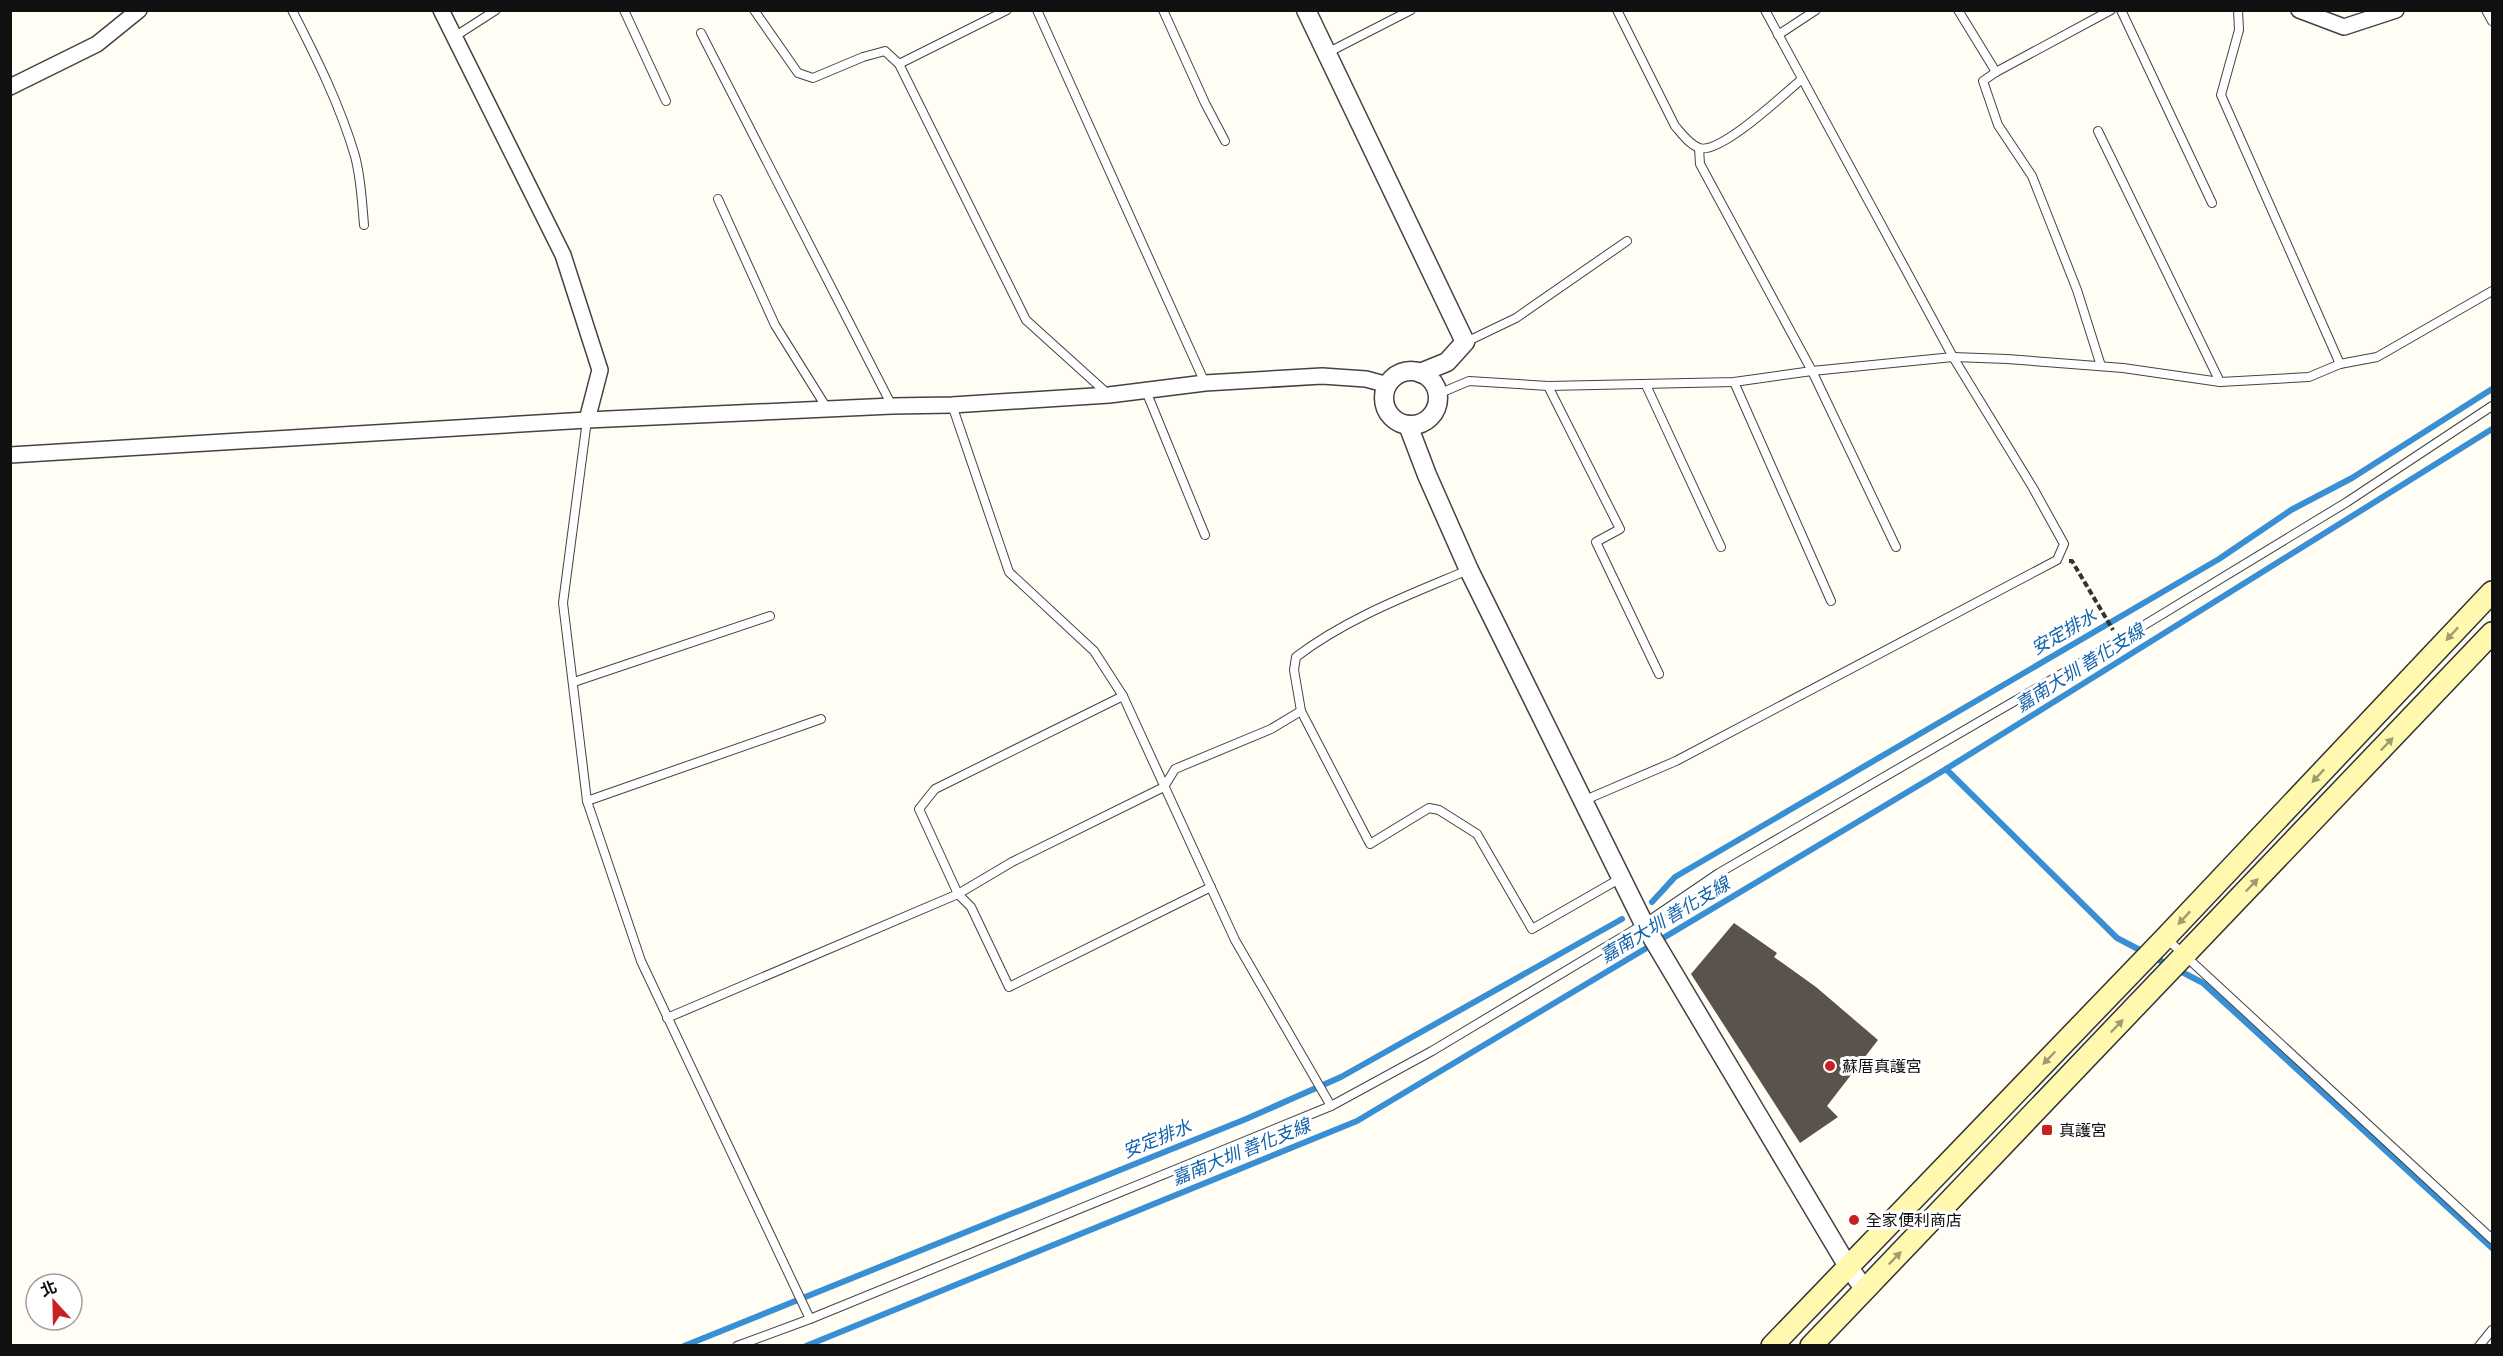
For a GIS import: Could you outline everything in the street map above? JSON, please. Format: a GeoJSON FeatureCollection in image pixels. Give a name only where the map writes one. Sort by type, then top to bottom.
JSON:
{"type":"FeatureCollection","features":[{"type":"Feature","properties":{"kind":"main road"},"geometry":{"type":"LineString","coordinates":[[1772,1346],[1847,1265],[2166,937],[2493,592]]}},
{"type":"Feature","properties":{"kind":"main road"},"geometry":{"type":"LineString","coordinates":[[1811,1346],[2493,633]]}},
{"type":"Feature","properties":{"kind":"street"},"geometry":{"type":"LineString","coordinates":[[10,87],[97,44],[139,10]]}},
{"type":"Feature","properties":{"kind":"street"},"geometry":{"type":"LineString","coordinates":[[441,10],[563,255],[600,370],[587,420]]}},
{"type":"Feature","properties":{"kind":"street"},"geometry":{"type":"LineString","coordinates":[[1306,10],[1465,342],[1447,363],[1420,372],[1402,373],[1388,385],[1384,402],[1387,411],[1400,423],[1408,425],[1424,422],[1431,417],[1438,402],[1438,393],[1432,380],[1420,372]]}},
{"type":"Feature","properties":{"kind":"street"},"geometry":{"type":"LineString","coordinates":[[2299,10],[2344,27],[2396,10]]}},
{"type":"Feature","properties":{"kind":"street"},"geometry":{"type":"LineString","coordinates":[[10,455],[587,420],[952,405],[1109,395],[1205,383],[1322,376],[1366,379],[1388,385]]}},
{"type":"Feature","properties":{"kind":"street"},"geometry":{"type":"LineString","coordinates":[[1408,425],[1427,476],[1469,570],[1585,800],[1646,928],[1847,1265],[1865,1290]]}},
{"type":"Feature","properties":{"kind":"lane"},"geometry":{"type":"LineString","coordinates":[[292,10],[324,73],[355,157],[364,225]]}},
{"type":"Feature","properties":{"kind":"lane"},"geometry":{"type":"LineString","coordinates":[[454,37],[496,10]]}},
{"type":"Feature","properties":{"kind":"lane"},"geometry":{"type":"LineString","coordinates":[[624,10],[666,101]]}},
{"type":"Feature","properties":{"kind":"lane"},"geometry":{"type":"LineString","coordinates":[[754,10],[798,73],[805,76],[813,78],[863,57],[885,51],[899,64],[1026,320],[1109,395]]}},
{"type":"Feature","properties":{"kind":"lane"},"geometry":{"type":"LineString","coordinates":[[899,64],[1007,10]]}},
{"type":"Feature","properties":{"kind":"lane"},"geometry":{"type":"LineString","coordinates":[[1037,10],[1205,383]]}},
{"type":"Feature","properties":{"kind":"lane"},"geometry":{"type":"LineString","coordinates":[[1163,10],[1205,103],[1225,141]]}},
{"type":"Feature","properties":{"kind":"lane"},"geometry":{"type":"LineString","coordinates":[[1326,54],[1411,10]]}},
{"type":"Feature","properties":{"kind":"lane"},"geometry":{"type":"LineString","coordinates":[[1617,10],[1675,126],[1688,141],[1699,148],[1707,149],[1725,143],[1802,79]]}},
{"type":"Feature","properties":{"kind":"lane"},"geometry":{"type":"LineString","coordinates":[[1585,800],[1676,761],[2057,560],[2064,544],[2033,488],[1953,357],[1764,10]]}},
{"type":"Feature","properties":{"kind":"lane"},"geometry":{"type":"LineString","coordinates":[[1778,35],[1816,10]]}},
{"type":"Feature","properties":{"kind":"lane"},"geometry":{"type":"LineString","coordinates":[[1959,10],[1996,72]]}},
{"type":"Feature","properties":{"kind":"lane"},"geometry":{"type":"LineString","coordinates":[[2101,366],[2077,290],[2032,176],[1998,125],[1983,81],[2110,10]]}},
{"type":"Feature","properties":{"kind":"lane"},"geometry":{"type":"LineString","coordinates":[[2121,10],[2212,202]]}},
{"type":"Feature","properties":{"kind":"lane"},"geometry":{"type":"LineString","coordinates":[[2238,10],[2239,30],[2221,95],[2340,364]]}},
{"type":"Feature","properties":{"kind":"lane"},"geometry":{"type":"LineString","coordinates":[[2486,10],[2493,21]]}},
{"type":"Feature","properties":{"kind":"lane"},"geometry":{"type":"LineString","coordinates":[[701,33],[892,406]]}},
{"type":"Feature","properties":{"kind":"lane"},"geometry":{"type":"LineString","coordinates":[[2098,131],[2220,382]]}},
{"type":"Feature","properties":{"kind":"lane"},"geometry":{"type":"LineString","coordinates":[[1699,148],[1700,164],[1812,371],[1896,547]]}},
{"type":"Feature","properties":{"kind":"lane"},"geometry":{"type":"LineString","coordinates":[[718,199],[775,325],[828,410]]}},
{"type":"Feature","properties":{"kind":"lane"},"geometry":{"type":"LineString","coordinates":[[1465,342],[1516,318],[1628,241]]}},
{"type":"Feature","properties":{"kind":"lane"},"geometry":{"type":"LineString","coordinates":[[1438,393],[1469,381],[1548,386],[1734,382],[1812,371],[1953,357],[2101,366],[2220,382],[2309,377],[2340,364],[2377,357],[2493,291]]}},
{"type":"Feature","properties":{"kind":"lane"},"geometry":{"type":"LineString","coordinates":[[1734,382],[1831,602]]}},
{"type":"Feature","properties":{"kind":"lane"},"geometry":{"type":"LineString","coordinates":[[1646,385],[1720,547]]}},
{"type":"Feature","properties":{"kind":"lane"},"geometry":{"type":"LineString","coordinates":[[1548,386],[1620,529],[1596,542],[1659,674]]}},
{"type":"Feature","properties":{"kind":"lane"},"geometry":{"type":"LineString","coordinates":[[1146,390],[1205,535]]}},
{"type":"Feature","properties":{"kind":"lane"},"geometry":{"type":"LineString","coordinates":[[952,405],[1009,572],[1094,651],[1123,696],[1235,940],[1331,1106]]}},
{"type":"Feature","properties":{"kind":"lane"},"geometry":{"type":"LineString","coordinates":[[738,1346],[810,1319],[1331,1106],[1432,1051],[1646,928],[1719,873],[2178,605],[2347,502],[2493,406]]}},
{"type":"Feature","properties":{"kind":"lane"},"geometry":{"type":"LineString","coordinates":[[587,420],[563,603],[587,801],[641,961],[810,1319]]}},
{"type":"Feature","properties":{"kind":"lane"},"geometry":{"type":"LineString","coordinates":[[1469,570],[1391,603],[1318,640],[1296,657],[1294,670],[1300,711],[1370,844],[1429,808],[1439,810],[1477,834],[1532,929],[1623,878]]}},
{"type":"Feature","properties":{"kind":"lane"},"geometry":{"type":"LineString","coordinates":[[574,682],[770,616]]}},
{"type":"Feature","properties":{"kind":"lane"},"geometry":{"type":"LineString","coordinates":[[1123,696],[935,789],[919,809],[958,894],[971,907],[1009,987],[1211,887]]}},
{"type":"Feature","properties":{"kind":"lane"},"geometry":{"type":"LineString","coordinates":[[667,1018],[958,894],[1011,862],[1164,787],[1175,769],[1271,729],[1300,711]]}},
{"type":"Feature","properties":{"kind":"lane"},"geometry":{"type":"LineString","coordinates":[[587,801],[821,719]]}},
{"type":"Feature","properties":{"kind":"lane"},"geometry":{"type":"LineString","coordinates":[[2166,937],[2493,1239]]}},
{"type":"Feature","properties":{"kind":"lane"},"geometry":{"type":"LineString","coordinates":[[2479,1346],[2493,1330]]}},
{"type":"Feature","properties":{"kind":"path"},"geometry":{"type":"LineString","coordinates":[[2057,560],[2072,561],[2116,636]]}},
{"type":"Feature","properties":{"kind":"building"},"geometry":{"type":"Polygon","coordinates":[[[1734,923],[1777,953],[1774,957],[1816,987],[1878,1040],[1827,1106],[1838,1117],[1800,1143],[1691,974],[1734,923]]]}},
{"type":"Feature","properties":{"kind":"waterway","name":"安定排水"},"geometry":{"type":"LineString","coordinates":[[1652,902],[1675,877],[2219,559],[2291,510],[2352,478],[2492,389]]}},
{"type":"Feature","properties":{"kind":"waterway","name":"嘉南大圳 善化支線"},"geometry":{"type":"LineString","coordinates":[[806,1346],[1357,1121],[1946,769],[2492,429]]}},
{"type":"Feature","properties":{"kind":"waterway"},"geometry":{"type":"LineString","coordinates":[[1946,769],[2117,938],[2203,983],[2492,1248]]}},
{"type":"Feature","properties":{"kind":"waterway","name":"安定排水"},"geometry":{"type":"LineString","coordinates":[[684,1346],[1246,1119],[1341,1077],[1622,919]]}},
{"type":"Feature","properties":{"kind":"place","name":"蘇厝真護宮"},"geometry":{"type":"Point","coordinates":[1830,1066]}},
{"type":"Feature","properties":{"kind":"place","name":"真護宮"},"geometry":{"type":"Point","coordinates":[2047,1130]}},
{"type":"Feature","properties":{"kind":"place","name":"全家便利商店"},"geometry":{"type":"Point","coordinates":[1854,1220]}}]}
